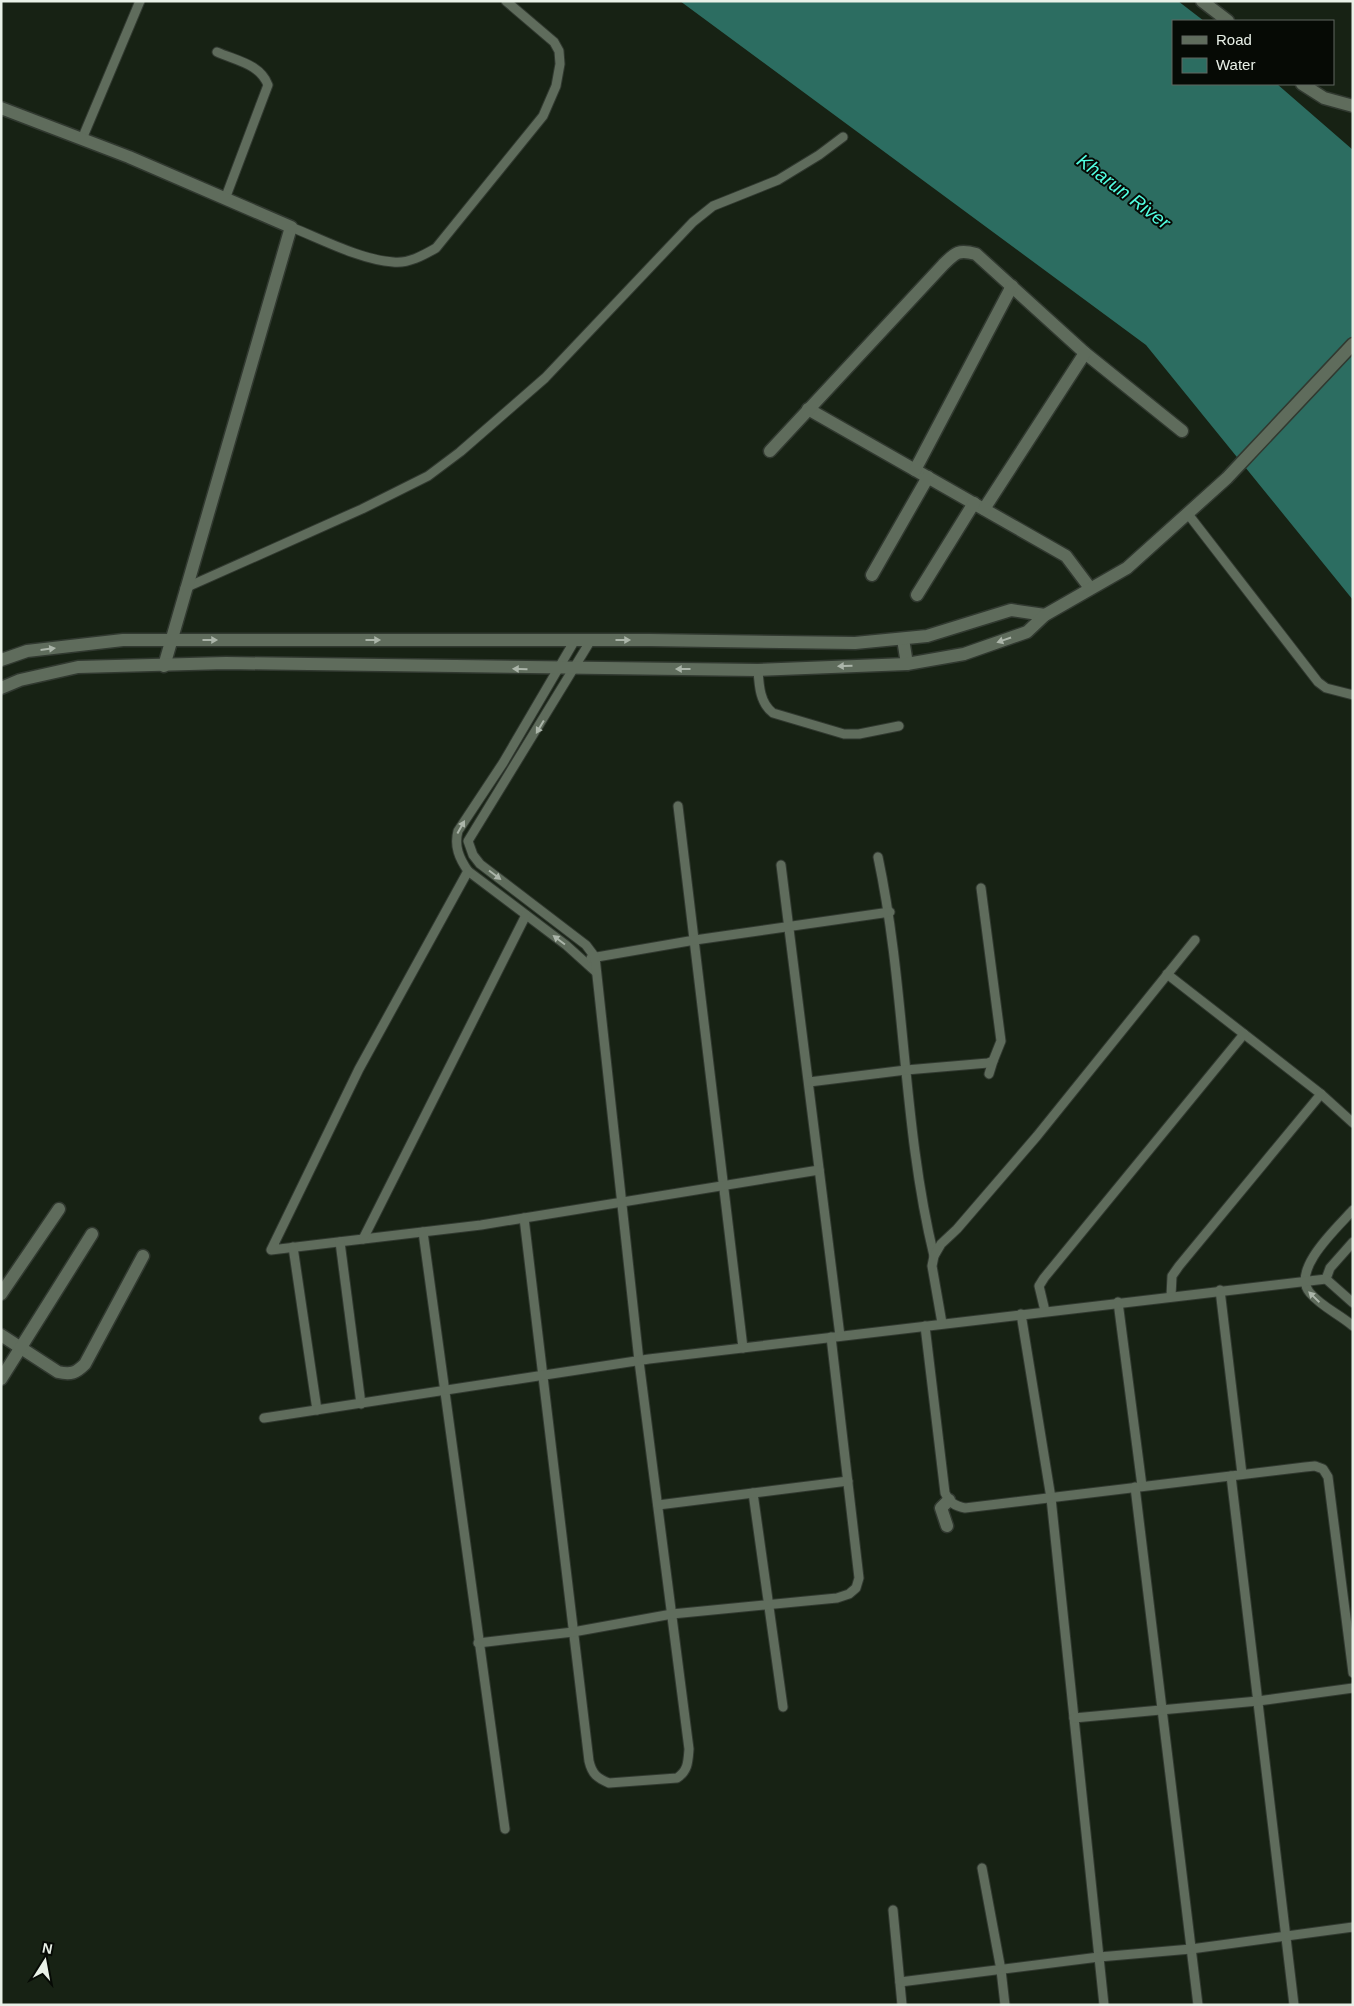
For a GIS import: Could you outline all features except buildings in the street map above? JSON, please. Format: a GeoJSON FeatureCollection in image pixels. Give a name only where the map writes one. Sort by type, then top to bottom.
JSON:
{"type":"FeatureCollection","features":[{"type":"Feature","properties":{"kind":"street"},"geometry":{"type":"LineString","coordinates":[[1202,1],[1227,20]]}},
{"type":"Feature","properties":{"kind":"street"},"geometry":{"type":"LineString","coordinates":[[1304,85],[1324,98],[1353,106]]}},
{"type":"Feature","properties":{"kind":"street"},"geometry":{"type":"LineString","coordinates":[[1,108],[82,139],[290,227],[164,666]]}},
{"type":"Feature","properties":{"kind":"street"},"geometry":{"type":"LineString","coordinates":[[770,451],[954,255],[963,251],[976,254],[1084,353],[1182,432]]}},
{"type":"Feature","properties":{"kind":"street"},"geometry":{"type":"LineString","coordinates":[[915,470],[1012,286]]}},
{"type":"Feature","properties":{"kind":"street"},"geometry":{"type":"LineString","coordinates":[[1,688],[20,680],[78,667],[226,663],[558,669],[758,670],[907,664],[964,654],[1027,632],[1045,615],[1127,568],[1227,478],[1353,344]]}},
{"type":"Feature","properties":{"kind":"street"},"geometry":{"type":"LineString","coordinates":[[917,596],[1084,353]]}},
{"type":"Feature","properties":{"kind":"street"},"geometry":{"type":"LineString","coordinates":[[808,409],[1066,556],[1090,588]]}},
{"type":"Feature","properties":{"kind":"street"},"geometry":{"type":"LineString","coordinates":[[872,575],[928,477]]}},
{"type":"Feature","properties":{"kind":"street"},"geometry":{"type":"LineString","coordinates":[[1,660],[27,651],[123,640],[591,640],[855,643],[927,636],[1010,610],[1045,615]]}},
{"type":"Feature","properties":{"kind":"street"},"geometry":{"type":"LineString","coordinates":[[903,638],[907,664]]}},
{"type":"Feature","properties":{"kind":"street"},"geometry":{"type":"LineString","coordinates":[[1,1294],[60,1209]]}},
{"type":"Feature","properties":{"kind":"street"},"geometry":{"type":"LineString","coordinates":[[1,1379],[92,1234]]}},
{"type":"Feature","properties":{"kind":"street"},"geometry":{"type":"LineString","coordinates":[[1,1335],[58,1372],[76,1373],[85,1364],[143,1256]]}},
{"type":"Feature","properties":{"kind":"street"},"geometry":{"type":"LineString","coordinates":[[947,1526],[941,1508],[949,1500]]}},
{"type":"Feature","properties":{"kind":"lane"},"geometry":{"type":"LineString","coordinates":[[82,139],[140,1]]}},
{"type":"Feature","properties":{"kind":"lane"},"geometry":{"type":"LineString","coordinates":[[290,227],[367,256],[394,263],[418,258],[436,248],[544,116],[556,86],[560,64],[559,51],[554,42],[506,1]]}},
{"type":"Feature","properties":{"kind":"lane"},"geometry":{"type":"LineString","coordinates":[[216,52],[258,69],[264,75],[268,85],[225,199]]}},
{"type":"Feature","properties":{"kind":"lane"},"geometry":{"type":"LineString","coordinates":[[185,588],[362,509],[428,476],[460,452],[545,378],[693,222],[713,206],[778,180],[820,155],[843,137]]}},
{"type":"Feature","properties":{"kind":"lane"},"geometry":{"type":"LineString","coordinates":[[1188,514],[1318,682],[1326,688],[1353,695]]}},
{"type":"Feature","properties":{"kind":"lane"},"geometry":{"type":"LineString","coordinates":[[575,640],[503,763],[458,831],[455,840],[457,851],[468,871],[596,972]]}},
{"type":"Feature","properties":{"kind":"lane"},"geometry":{"type":"LineString","coordinates":[[524,1218],[573,1632],[592,1772],[599,1779],[609,1783],[676,1778],[684,1774],[688,1764],[688,1749],[639,1360],[595,956],[586,945],[480,864],[473,855],[468,841],[591,640]]}},
{"type":"Feature","properties":{"kind":"lane"},"geometry":{"type":"LineString","coordinates":[[758,670],[760,690],[766,707],[773,713],[844,734],[859,734],[899,726]]}},
{"type":"Feature","properties":{"kind":"lane"},"geometry":{"type":"LineString","coordinates":[[678,806],[743,1348]]}},
{"type":"Feature","properties":{"kind":"lane"},"geometry":{"type":"LineString","coordinates":[[878,857],[890,912],[918,1176],[934,1256],[933,1278],[942,1324]]}},
{"type":"Feature","properties":{"kind":"lane"},"geometry":{"type":"LineString","coordinates":[[478,1643],[573,1632],[672,1614],[837,1598],[850,1594],[856,1588],[859,1578],[819,1170],[781,865]]}},
{"type":"Feature","properties":{"kind":"lane"},"geometry":{"type":"LineString","coordinates":[[468,871],[355,1078],[271,1250],[524,1218],[819,1170]]}},
{"type":"Feature","properties":{"kind":"lane"},"geometry":{"type":"LineString","coordinates":[[981,888],[1000,1041],[989,1074]]}},
{"type":"Feature","properties":{"kind":"lane"},"geometry":{"type":"LineString","coordinates":[[584,961],[595,956],[890,912]]}},
{"type":"Feature","properties":{"kind":"lane"},"geometry":{"type":"LineString","coordinates":[[363,1239],[526,915]]}},
{"type":"Feature","properties":{"kind":"lane"},"geometry":{"type":"LineString","coordinates":[[934,1256],[941,1244],[957,1229],[1043,1129],[1195,940]]}},
{"type":"Feature","properties":{"kind":"lane"},"geometry":{"type":"LineString","coordinates":[[1167,974],[1320,1094],[1353,1123]]}},
{"type":"Feature","properties":{"kind":"lane"},"geometry":{"type":"LineString","coordinates":[[1045,1311],[1040,1286],[1044,1278],[1244,1034]]}},
{"type":"Feature","properties":{"kind":"lane"},"geometry":{"type":"LineString","coordinates":[[809,1082],[994,1061]]}},
{"type":"Feature","properties":{"kind":"lane"},"geometry":{"type":"LineString","coordinates":[[1171,1296],[1172,1276],[1179,1266],[1320,1094]]}},
{"type":"Feature","properties":{"kind":"lane"},"geometry":{"type":"LineString","coordinates":[[1353,1210],[1315,1254],[1306,1270],[1305,1280],[1308,1291],[1317,1301],[1353,1326]]}},
{"type":"Feature","properties":{"kind":"lane"},"geometry":{"type":"LineString","coordinates":[[423,1232],[505,1829]]}},
{"type":"Feature","properties":{"kind":"lane"},"geometry":{"type":"LineString","coordinates":[[340,1242],[361,1404]]}},
{"type":"Feature","properties":{"kind":"lane"},"geometry":{"type":"LineString","coordinates":[[1326,1279],[1330,1268],[1353,1242]]}},
{"type":"Feature","properties":{"kind":"lane"},"geometry":{"type":"LineString","coordinates":[[294,1247],[317,1410]]}},
{"type":"Feature","properties":{"kind":"lane"},"geometry":{"type":"LineString","coordinates":[[264,1418],[639,1360],[1305,1280],[1326,1279],[1353,1303]]}},
{"type":"Feature","properties":{"kind":"lane"},"geometry":{"type":"LineString","coordinates":[[1220,1290],[1242,1474]]}},
{"type":"Feature","properties":{"kind":"lane"},"geometry":{"type":"LineString","coordinates":[[1118,1302],[1162,1708],[1198,2005]]}},
{"type":"Feature","properties":{"kind":"lane"},"geometry":{"type":"LineString","coordinates":[[1021,1314],[1051,1498],[1104,2005]]}},
{"type":"Feature","properties":{"kind":"lane"},"geometry":{"type":"LineString","coordinates":[[925,1326],[945,1493],[956,1506],[965,1508],[1315,1466],[1324,1469],[1328,1477],[1353,1673]]}},
{"type":"Feature","properties":{"kind":"lane"},"geometry":{"type":"LineString","coordinates":[[1231,1476],[1294,2005]]}},
{"type":"Feature","properties":{"kind":"lane"},"geometry":{"type":"LineString","coordinates":[[658,1505],[848,1481]]}},
{"type":"Feature","properties":{"kind":"lane"},"geometry":{"type":"LineString","coordinates":[[753,1493],[783,1707]]}},
{"type":"Feature","properties":{"kind":"lane"},"geometry":{"type":"LineString","coordinates":[[1074,1718],[1162,1708],[1258,1701],[1353,1688]]}},
{"type":"Feature","properties":{"kind":"lane"},"geometry":{"type":"LineString","coordinates":[[982,1868],[1001,1970],[1005,2005]]}},
{"type":"Feature","properties":{"kind":"lane"},"geometry":{"type":"LineString","coordinates":[[893,1910],[902,2005]]}},
{"type":"Feature","properties":{"kind":"lane"},"geometry":{"type":"LineString","coordinates":[[900,1982],[1099,1957],[1191,1949],[1353,1927]]}},
{"type":"Feature","properties":{"kind":"water","name":"Kharun River"},"geometry":{"type":"Polygon","coordinates":[[[680,1],[1178,1],[1203,20],[1172,20],[1172,85],[1278,85],[1353,150],[1353,600],[1146,345],[680,1]]]}}]}
